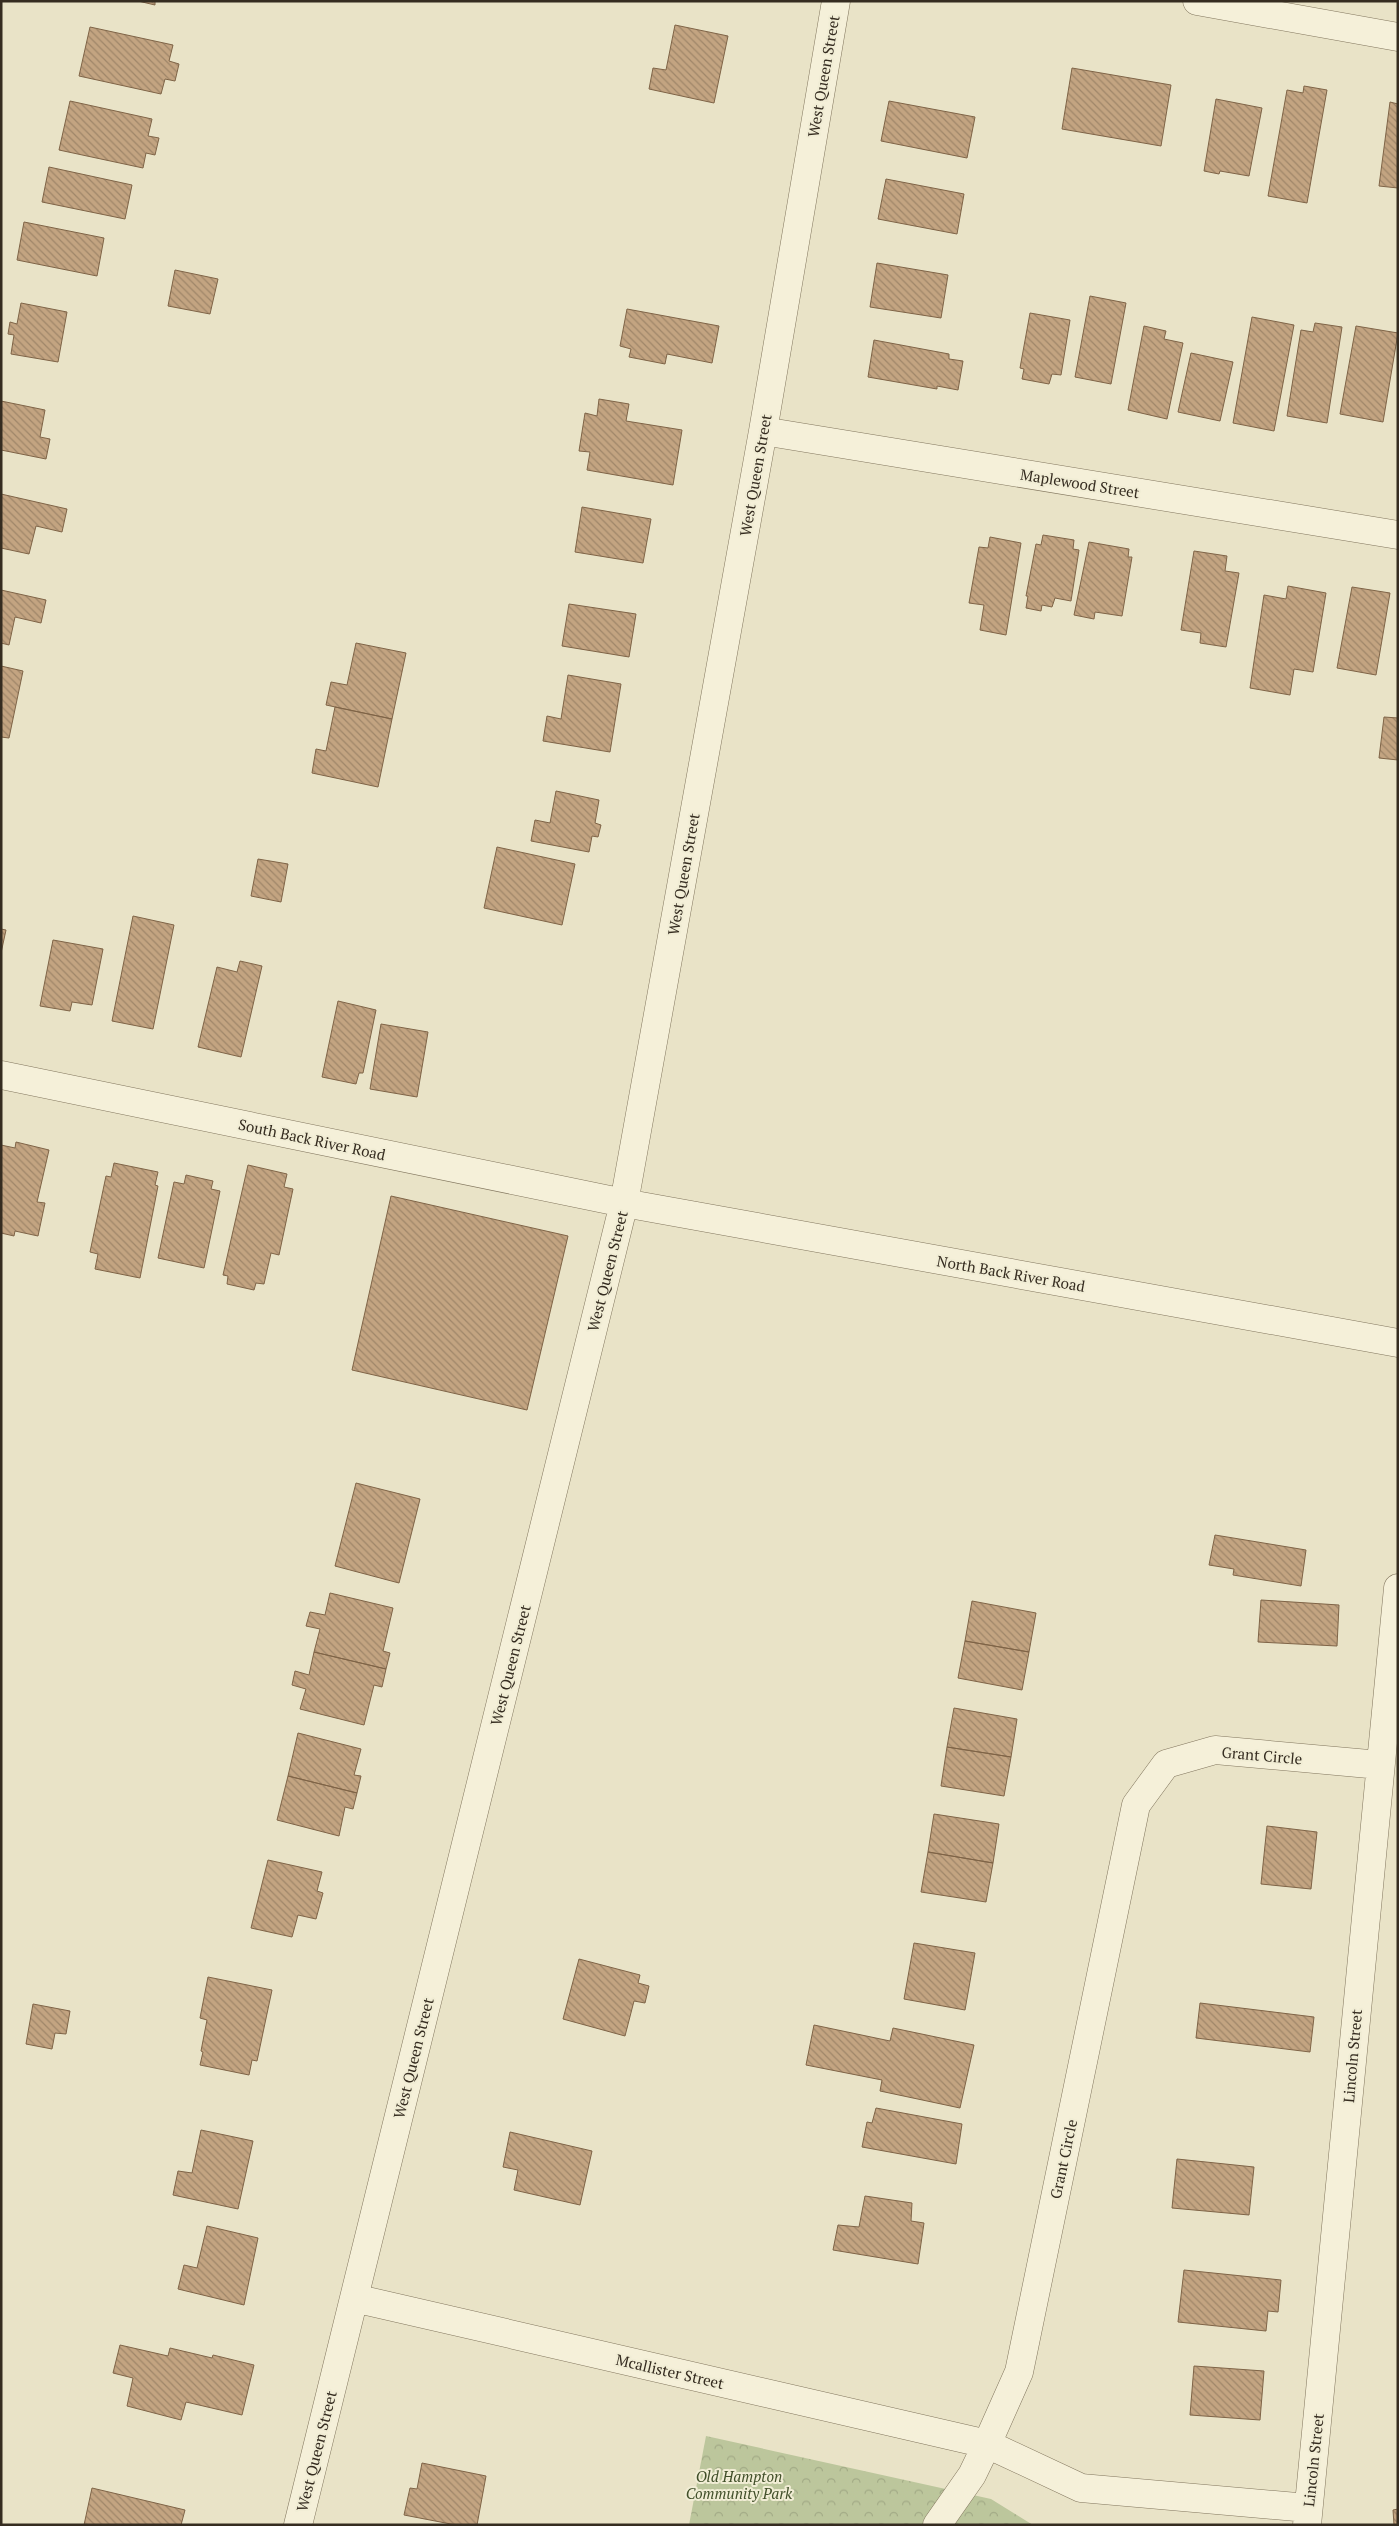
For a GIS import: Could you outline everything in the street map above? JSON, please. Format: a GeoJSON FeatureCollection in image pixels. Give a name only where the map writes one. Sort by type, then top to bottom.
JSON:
{"type":"FeatureCollection","features":[{"type":"Feature","properties":{"kind":"street","name":"West Queen Street"},"geometry":{"type":"LineString","coordinates":[[298,2525],[624,1203],[762,431],[836,1]]}},
{"type":"Feature","properties":{"kind":"street"},"geometry":{"type":"LineString","coordinates":[[1197,1],[1398,37]]}},
{"type":"Feature","properties":{"kind":"street","name":"Maplewood Street"},"geometry":{"type":"LineString","coordinates":[[762,431],[1398,534]]}},
{"type":"Feature","properties":{"kind":"street","name":"South Back River Road"},"geometry":{"type":"LineString","coordinates":[[1,1075],[624,1203]]}},
{"type":"Feature","properties":{"kind":"street","name":"North Back River Road"},"geometry":{"type":"LineString","coordinates":[[624,1203],[1398,1343]]}},
{"type":"Feature","properties":{"kind":"street","name":"Lincoln Street"},"geometry":{"type":"LineString","coordinates":[[1308,2516],[1398,1588]]}},
{"type":"Feature","properties":{"kind":"street","name":"Grant Circle"},"geometry":{"type":"LineString","coordinates":[[937,2525],[972,2475],[1018,2372],[1136,1805],[1166,1764],[1215,1750],[1380,1765]]}},
{"type":"Feature","properties":{"kind":"street","name":"Mcallister Street"},"geometry":{"type":"LineString","coordinates":[[354,2298],[987,2444]]}},
{"type":"Feature","properties":{"kind":"street"},"geometry":{"type":"LineString","coordinates":[[987,2444],[1081,2488],[1308,2516]]}},
{"type":"Feature","properties":{"kind":"green space","name":"Old Hampton Community Park"},"geometry":{"type":"Polygon","coordinates":[[[706,2436],[991,2499],[1033,2525],[689,2525],[706,2436]]]}},
{"type":"Feature","properties":{"kind":"building"},"geometry":{"type":"Polygon","coordinates":[[[138,1],[155,1],[155,5],[138,1]]]}},
{"type":"Feature","properties":{"kind":"building"},"geometry":{"type":"Polygon","coordinates":[[[675,25],[728,36],[714,103],[649,89],[653,68],[666,70],[675,25]]]}},
{"type":"Feature","properties":{"kind":"building"},"geometry":{"type":"Polygon","coordinates":[[[90,27],[173,45],[169,61],[179,64],[175,81],[165,79],[161,94],[79,76],[90,27]]]}},
{"type":"Feature","properties":{"kind":"building"},"geometry":{"type":"Polygon","coordinates":[[[1072,68],[1171,85],[1161,146],[1062,129],[1072,68]]]}},
{"type":"Feature","properties":{"kind":"building"},"geometry":{"type":"Polygon","coordinates":[[[1304,86],[1327,90],[1307,203],[1268,196],[1287,90],[1303,93],[1304,86]]]}},
{"type":"Feature","properties":{"kind":"building"},"geometry":{"type":"Polygon","coordinates":[[[1216,99],[1262,108],[1249,176],[1220,171],[1219,174],[1204,171],[1216,99]]]}},
{"type":"Feature","properties":{"kind":"building"},"geometry":{"type":"Polygon","coordinates":[[[70,101],[152,119],[148,136],[159,138],[155,155],[146,153],[143,168],[59,150],[70,101]]]}},
{"type":"Feature","properties":{"kind":"building"},"geometry":{"type":"Polygon","coordinates":[[[889,101],[975,117],[967,158],[881,141],[889,101]]]}},
{"type":"Feature","properties":{"kind":"building"},"geometry":{"type":"Polygon","coordinates":[[[1390,102],[1398,104],[1398,188],[1379,186],[1390,102]]]}},
{"type":"Feature","properties":{"kind":"building"},"geometry":{"type":"Polygon","coordinates":[[[49,167],[132,185],[125,219],[42,202],[49,167]]]}},
{"type":"Feature","properties":{"kind":"building"},"geometry":{"type":"Polygon","coordinates":[[[886,179],[964,194],[957,234],[878,219],[886,179]]]}},
{"type":"Feature","properties":{"kind":"building"},"geometry":{"type":"Polygon","coordinates":[[[24,222],[104,238],[97,276],[17,260],[24,222]]]}},
{"type":"Feature","properties":{"kind":"building"},"geometry":{"type":"Polygon","coordinates":[[[877,263],[948,275],[941,318],[870,307],[877,263]]]}},
{"type":"Feature","properties":{"kind":"building"},"geometry":{"type":"Polygon","coordinates":[[[175,270],[218,279],[210,314],[168,306],[175,270]]]}},
{"type":"Feature","properties":{"kind":"building"},"geometry":{"type":"Polygon","coordinates":[[[1090,296],[1126,303],[1111,384],[1075,377],[1090,296]]]}},
{"type":"Feature","properties":{"kind":"building"},"geometry":{"type":"Polygon","coordinates":[[[21,303],[67,312],[58,362],[11,354],[14,335],[8,334],[10,322],[17,324],[21,303]]]}},
{"type":"Feature","properties":{"kind":"building"},"geometry":{"type":"Polygon","coordinates":[[[627,309],[719,326],[712,363],[667,354],[665,364],[629,357],[631,349],[620,346],[627,309]]]}},
{"type":"Feature","properties":{"kind":"building"},"geometry":{"type":"Polygon","coordinates":[[[1030,313],[1070,320],[1061,375],[1052,374],[1049,384],[1022,379],[1024,369],[1020,368],[1030,313]]]}},
{"type":"Feature","properties":{"kind":"building"},"geometry":{"type":"Polygon","coordinates":[[[1252,317],[1294,325],[1274,431],[1233,423],[1252,317]]]}},
{"type":"Feature","properties":{"kind":"building"},"geometry":{"type":"Polygon","coordinates":[[[1315,323],[1342,327],[1327,423],[1287,416],[1301,330],[1313,332],[1315,323]]]}},
{"type":"Feature","properties":{"kind":"building"},"geometry":{"type":"Polygon","coordinates":[[[1144,326],[1166,331],[1164,339],[1183,343],[1167,419],[1128,410],[1144,326]]]}},
{"type":"Feature","properties":{"kind":"building"},"geometry":{"type":"Polygon","coordinates":[[[1356,326],[1398,333],[1383,422],[1340,414],[1356,326]]]}},
{"type":"Feature","properties":{"kind":"building"},"geometry":{"type":"Polygon","coordinates":[[[874,340],[949,354],[949,359],[963,361],[958,390],[937,386],[937,389],[868,377],[874,340]]]}},
{"type":"Feature","properties":{"kind":"building"},"geometry":{"type":"Polygon","coordinates":[[[1191,353],[1233,362],[1220,421],[1178,412],[1191,353]]]}},
{"type":"Feature","properties":{"kind":"building"},"geometry":{"type":"Polygon","coordinates":[[[599,399],[629,404],[626,421],[682,430],[673,485],[587,470],[590,452],[579,451],[585,413],[597,416],[599,399]]]}},
{"type":"Feature","properties":{"kind":"building"},"geometry":{"type":"Polygon","coordinates":[[[1,401],[45,410],[40,437],[50,439],[46,459],[1,450],[1,401]]]}},
{"type":"Feature","properties":{"kind":"building"},"geometry":{"type":"Polygon","coordinates":[[[1,494],[67,509],[62,532],[36,526],[29,554],[1,548],[1,494]]]}},
{"type":"Feature","properties":{"kind":"building"},"geometry":{"type":"Polygon","coordinates":[[[582,507],[651,519],[643,563],[575,552],[582,507]]]}},
{"type":"Feature","properties":{"kind":"building"},"geometry":{"type":"Polygon","coordinates":[[[1043,535],[1074,540],[1073,549],[1079,550],[1071,601],[1055,598],[1052,607],[1042,605],[1041,611],[1026,608],[1028,596],[1026,596],[1036,544],[1041,545],[1043,535]]]}},
{"type":"Feature","properties":{"kind":"building"},"geometry":{"type":"Polygon","coordinates":[[[990,537],[1021,543],[1006,635],[980,630],[984,605],[969,603],[979,547],[988,548],[990,537]]]}},
{"type":"Feature","properties":{"kind":"building"},"geometry":{"type":"Polygon","coordinates":[[[1089,542],[1129,549],[1128,557],[1132,557],[1122,616],[1095,612],[1094,619],[1074,615],[1089,542]]]}},
{"type":"Feature","properties":{"kind":"building"},"geometry":{"type":"Polygon","coordinates":[[[1194,551],[1227,556],[1225,571],[1239,573],[1226,647],[1200,643],[1201,633],[1181,630],[1194,551]]]}},
{"type":"Feature","properties":{"kind":"building"},"geometry":{"type":"Polygon","coordinates":[[[1288,586],[1326,593],[1313,672],[1294,669],[1290,695],[1250,688],[1264,595],[1286,599],[1288,586]]]}},
{"type":"Feature","properties":{"kind":"building"},"geometry":{"type":"Polygon","coordinates":[[[1352,587],[1390,593],[1376,675],[1337,668],[1352,587]]]}},
{"type":"Feature","properties":{"kind":"building"},"geometry":{"type":"Polygon","coordinates":[[[1,590],[46,600],[41,623],[15,617],[9,645],[1,643],[1,590]]]}},
{"type":"Feature","properties":{"kind":"building"},"geometry":{"type":"Polygon","coordinates":[[[569,604],[636,614],[629,657],[562,646],[569,604]]]}},
{"type":"Feature","properties":{"kind":"building"},"geometry":{"type":"Polygon","coordinates":[[[356,643],[406,653],[392,719],[326,705],[331,682],[347,685],[356,643]]]}},
{"type":"Feature","properties":{"kind":"building"},"geometry":{"type":"Polygon","coordinates":[[[1,666],[23,671],[9,738],[1,737],[1,666]]]}},
{"type":"Feature","properties":{"kind":"building"},"geometry":{"type":"Polygon","coordinates":[[[568,675],[621,684],[610,752],[543,741],[547,716],[561,719],[568,675]]]}},
{"type":"Feature","properties":{"kind":"building"},"geometry":{"type":"Polygon","coordinates":[[[335,707],[392,719],[378,787],[312,773],[316,749],[326,751],[335,707]]]}},
{"type":"Feature","properties":{"kind":"building"},"geometry":{"type":"Polygon","coordinates":[[[1384,717],[1398,718],[1398,760],[1379,758],[1384,717]]]}},
{"type":"Feature","properties":{"kind":"building"},"geometry":{"type":"Polygon","coordinates":[[[556,791],[599,800],[595,823],[601,825],[598,837],[592,836],[589,852],[531,841],[535,820],[550,823],[556,791]]]}},
{"type":"Feature","properties":{"kind":"building"},"geometry":{"type":"Polygon","coordinates":[[[497,847],[575,864],[562,925],[484,908],[497,847]]]}},
{"type":"Feature","properties":{"kind":"building"},"geometry":{"type":"Polygon","coordinates":[[[258,859],[288,864],[281,902],[251,896],[258,859]]]}},
{"type":"Feature","properties":{"kind":"building"},"geometry":{"type":"Polygon","coordinates":[[[133,916],[174,925],[153,1029],[112,1021],[133,916]]]}},
{"type":"Feature","properties":{"kind":"building"},"geometry":{"type":"Polygon","coordinates":[[[1,929],[6,930],[1,953],[1,929]]]}},
{"type":"Feature","properties":{"kind":"building"},"geometry":{"type":"Polygon","coordinates":[[[53,940],[103,949],[92,1005],[72,1002],[70,1011],[40,1006],[53,940]]]}},
{"type":"Feature","properties":{"kind":"building"},"geometry":{"type":"Polygon","coordinates":[[[240,961],[262,966],[241,1057],[198,1047],[217,967],[237,972],[240,961]]]}},
{"type":"Feature","properties":{"kind":"building"},"geometry":{"type":"Polygon","coordinates":[[[338,1001],[376,1010],[363,1073],[359,1073],[356,1084],[322,1077],[338,1001]]]}},
{"type":"Feature","properties":{"kind":"building"},"geometry":{"type":"Polygon","coordinates":[[[381,1024],[428,1032],[417,1097],[370,1089],[381,1024]]]}},
{"type":"Feature","properties":{"kind":"building"},"geometry":{"type":"Polygon","coordinates":[[[16,1142],[49,1150],[37,1202],[45,1203],[38,1236],[15,1231],[14,1236],[1,1233],[1,1145],[15,1148],[16,1142]]]}},
{"type":"Feature","properties":{"kind":"building"},"geometry":{"type":"Polygon","coordinates":[[[114,1163],[158,1172],[155,1185],[158,1186],[140,1278],[95,1269],[98,1254],[90,1252],[106,1176],[111,1177],[114,1163]]]}},
{"type":"Feature","properties":{"kind":"building"},"geometry":{"type":"Polygon","coordinates":[[[248,1165],[287,1174],[284,1187],[293,1189],[279,1255],[271,1253],[264,1284],[256,1283],[254,1290],[227,1284],[228,1276],[223,1275],[248,1165]]]}},
{"type":"Feature","properties":{"kind":"building"},"geometry":{"type":"Polygon","coordinates":[[[186,1175],[213,1181],[211,1189],[220,1191],[204,1268],[158,1258],[174,1182],[184,1184],[186,1175]]]}},
{"type":"Feature","properties":{"kind":"building"},"geometry":{"type":"Polygon","coordinates":[[[391,1196],[568,1236],[527,1410],[352,1370],[391,1196]]]}},
{"type":"Feature","properties":{"kind":"building"},"geometry":{"type":"Polygon","coordinates":[[[356,1483],[420,1499],[399,1583],[335,1566],[356,1483]]]}},
{"type":"Feature","properties":{"kind":"building"},"geometry":{"type":"Polygon","coordinates":[[[1215,1535],[1306,1550],[1301,1586],[1233,1575],[1234,1569],[1209,1565],[1215,1535]]]}},
{"type":"Feature","properties":{"kind":"building"},"geometry":{"type":"Polygon","coordinates":[[[330,1593],[393,1608],[383,1651],[390,1653],[386,1669],[314,1652],[320,1629],[306,1626],[310,1612],[325,1615],[330,1593]]]}},
{"type":"Feature","properties":{"kind":"building"},"geometry":{"type":"Polygon","coordinates":[[[1261,1600],[1339,1605],[1337,1646],[1258,1642],[1261,1600]]]}},
{"type":"Feature","properties":{"kind":"building"},"geometry":{"type":"Polygon","coordinates":[[[972,1601],[1036,1613],[1029,1652],[965,1641],[972,1601]]]}},
{"type":"Feature","properties":{"kind":"building"},"geometry":{"type":"Polygon","coordinates":[[[965,1641],[1029,1652],[1022,1690],[958,1678],[965,1641]]]}},
{"type":"Feature","properties":{"kind":"building"},"geometry":{"type":"Polygon","coordinates":[[[314,1652],[386,1669],[382,1687],[374,1685],[364,1725],[300,1709],[306,1689],[292,1685],[295,1671],[309,1675],[314,1652]]]}},
{"type":"Feature","properties":{"kind":"building"},"geometry":{"type":"Polygon","coordinates":[[[954,1708],[1017,1719],[1011,1757],[947,1747],[954,1708]]]}},
{"type":"Feature","properties":{"kind":"building"},"geometry":{"type":"Polygon","coordinates":[[[298,1733],[361,1749],[354,1775],[361,1776],[357,1793],[288,1776],[298,1733]]]}},
{"type":"Feature","properties":{"kind":"building"},"geometry":{"type":"Polygon","coordinates":[[[947,1747],[1011,1757],[1004,1796],[941,1786],[947,1747]]]}},
{"type":"Feature","properties":{"kind":"building"},"geometry":{"type":"Polygon","coordinates":[[[288,1776],[357,1793],[353,1809],[345,1807],[339,1836],[277,1820],[288,1776]]]}},
{"type":"Feature","properties":{"kind":"building"},"geometry":{"type":"Polygon","coordinates":[[[934,1814],[999,1824],[993,1863],[928,1852],[934,1814]]]}},
{"type":"Feature","properties":{"kind":"building"},"geometry":{"type":"Polygon","coordinates":[[[1267,1826],[1317,1832],[1311,1889],[1261,1884],[1267,1826]]]}},
{"type":"Feature","properties":{"kind":"building"},"geometry":{"type":"Polygon","coordinates":[[[928,1852],[993,1863],[986,1902],[921,1892],[928,1852]]]}},
{"type":"Feature","properties":{"kind":"building"},"geometry":{"type":"Polygon","coordinates":[[[268,1860],[322,1872],[317,1891],[323,1893],[316,1919],[298,1915],[292,1937],[251,1928],[268,1860]]]}},
{"type":"Feature","properties":{"kind":"building"},"geometry":{"type":"Polygon","coordinates":[[[914,1943],[975,1953],[965,2010],[904,1999],[914,1943]]]}},
{"type":"Feature","properties":{"kind":"building"},"geometry":{"type":"Polygon","coordinates":[[[579,1959],[640,1975],[638,1983],[649,1986],[645,2003],[634,2001],[625,2036],[563,2019],[579,1959]]]}},
{"type":"Feature","properties":{"kind":"building"},"geometry":{"type":"Polygon","coordinates":[[[208,1977],[272,1990],[257,2061],[252,2060],[249,2075],[200,2065],[207,2020],[200,2018],[208,1977]]]}},
{"type":"Feature","properties":{"kind":"building"},"geometry":{"type":"Polygon","coordinates":[[[1200,2003],[1314,2017],[1310,2052],[1196,2038],[1200,2003]]]}},
{"type":"Feature","properties":{"kind":"building"},"geometry":{"type":"Polygon","coordinates":[[[33,2004],[70,2011],[66,2034],[55,2033],[52,2049],[26,2044],[33,2004]]]}},
{"type":"Feature","properties":{"kind":"building"},"geometry":{"type":"Polygon","coordinates":[[[814,2025],[890,2041],[893,2028],[974,2045],[960,2108],[880,2091],[882,2080],[806,2065],[814,2025]]]}},
{"type":"Feature","properties":{"kind":"building"},"geometry":{"type":"Polygon","coordinates":[[[876,2108],[962,2124],[956,2164],[862,2147],[867,2122],[872,2123],[876,2108]]]}},
{"type":"Feature","properties":{"kind":"building"},"geometry":{"type":"Polygon","coordinates":[[[201,2130],[253,2141],[238,2209],[173,2195],[178,2171],[192,2173],[201,2130]]]}},
{"type":"Feature","properties":{"kind":"building"},"geometry":{"type":"Polygon","coordinates":[[[510,2132],[592,2151],[580,2205],[514,2190],[518,2170],[503,2167],[510,2132]]]}},
{"type":"Feature","properties":{"kind":"building"},"geometry":{"type":"Polygon","coordinates":[[[1177,2159],[1254,2167],[1249,2215],[1172,2208],[1177,2159]]]}},
{"type":"Feature","properties":{"kind":"building"},"geometry":{"type":"Polygon","coordinates":[[[865,2196],[912,2203],[911,2221],[924,2223],[918,2264],[833,2250],[838,2225],[859,2227],[865,2196]]]}},
{"type":"Feature","properties":{"kind":"building"},"geometry":{"type":"Polygon","coordinates":[[[207,2226],[258,2238],[244,2305],[178,2289],[184,2265],[197,2268],[207,2226]]]}},
{"type":"Feature","properties":{"kind":"building"},"geometry":{"type":"Polygon","coordinates":[[[1184,2270],[1281,2280],[1278,2312],[1268,2311],[1266,2331],[1178,2322],[1184,2270]]]}},
{"type":"Feature","properties":{"kind":"building"},"geometry":{"type":"Polygon","coordinates":[[[120,2345],[168,2356],[170,2348],[212,2358],[213,2355],[254,2365],[242,2415],[186,2402],[181,2420],[127,2406],[133,2378],[113,2373],[120,2345]]]}},
{"type":"Feature","properties":{"kind":"building"},"geometry":{"type":"Polygon","coordinates":[[[1194,2366],[1264,2371],[1260,2420],[1190,2415],[1194,2366]]]}},
{"type":"Feature","properties":{"kind":"building"},"geometry":{"type":"Polygon","coordinates":[[[422,2463],[486,2476],[477,2525],[456,2525],[404,2515],[410,2488],[417,2489],[422,2463]]]}},
{"type":"Feature","properties":{"kind":"building"},"geometry":{"type":"Polygon","coordinates":[[[92,2488],[185,2510],[181,2525],[84,2525],[92,2488]]]}},
{"type":"Feature","properties":{"kind":"building"},"geometry":{"type":"Polygon","coordinates":[[[1398,2509],[1398,2525],[1394,2525],[1393,2510],[1398,2509]]]}}]}
